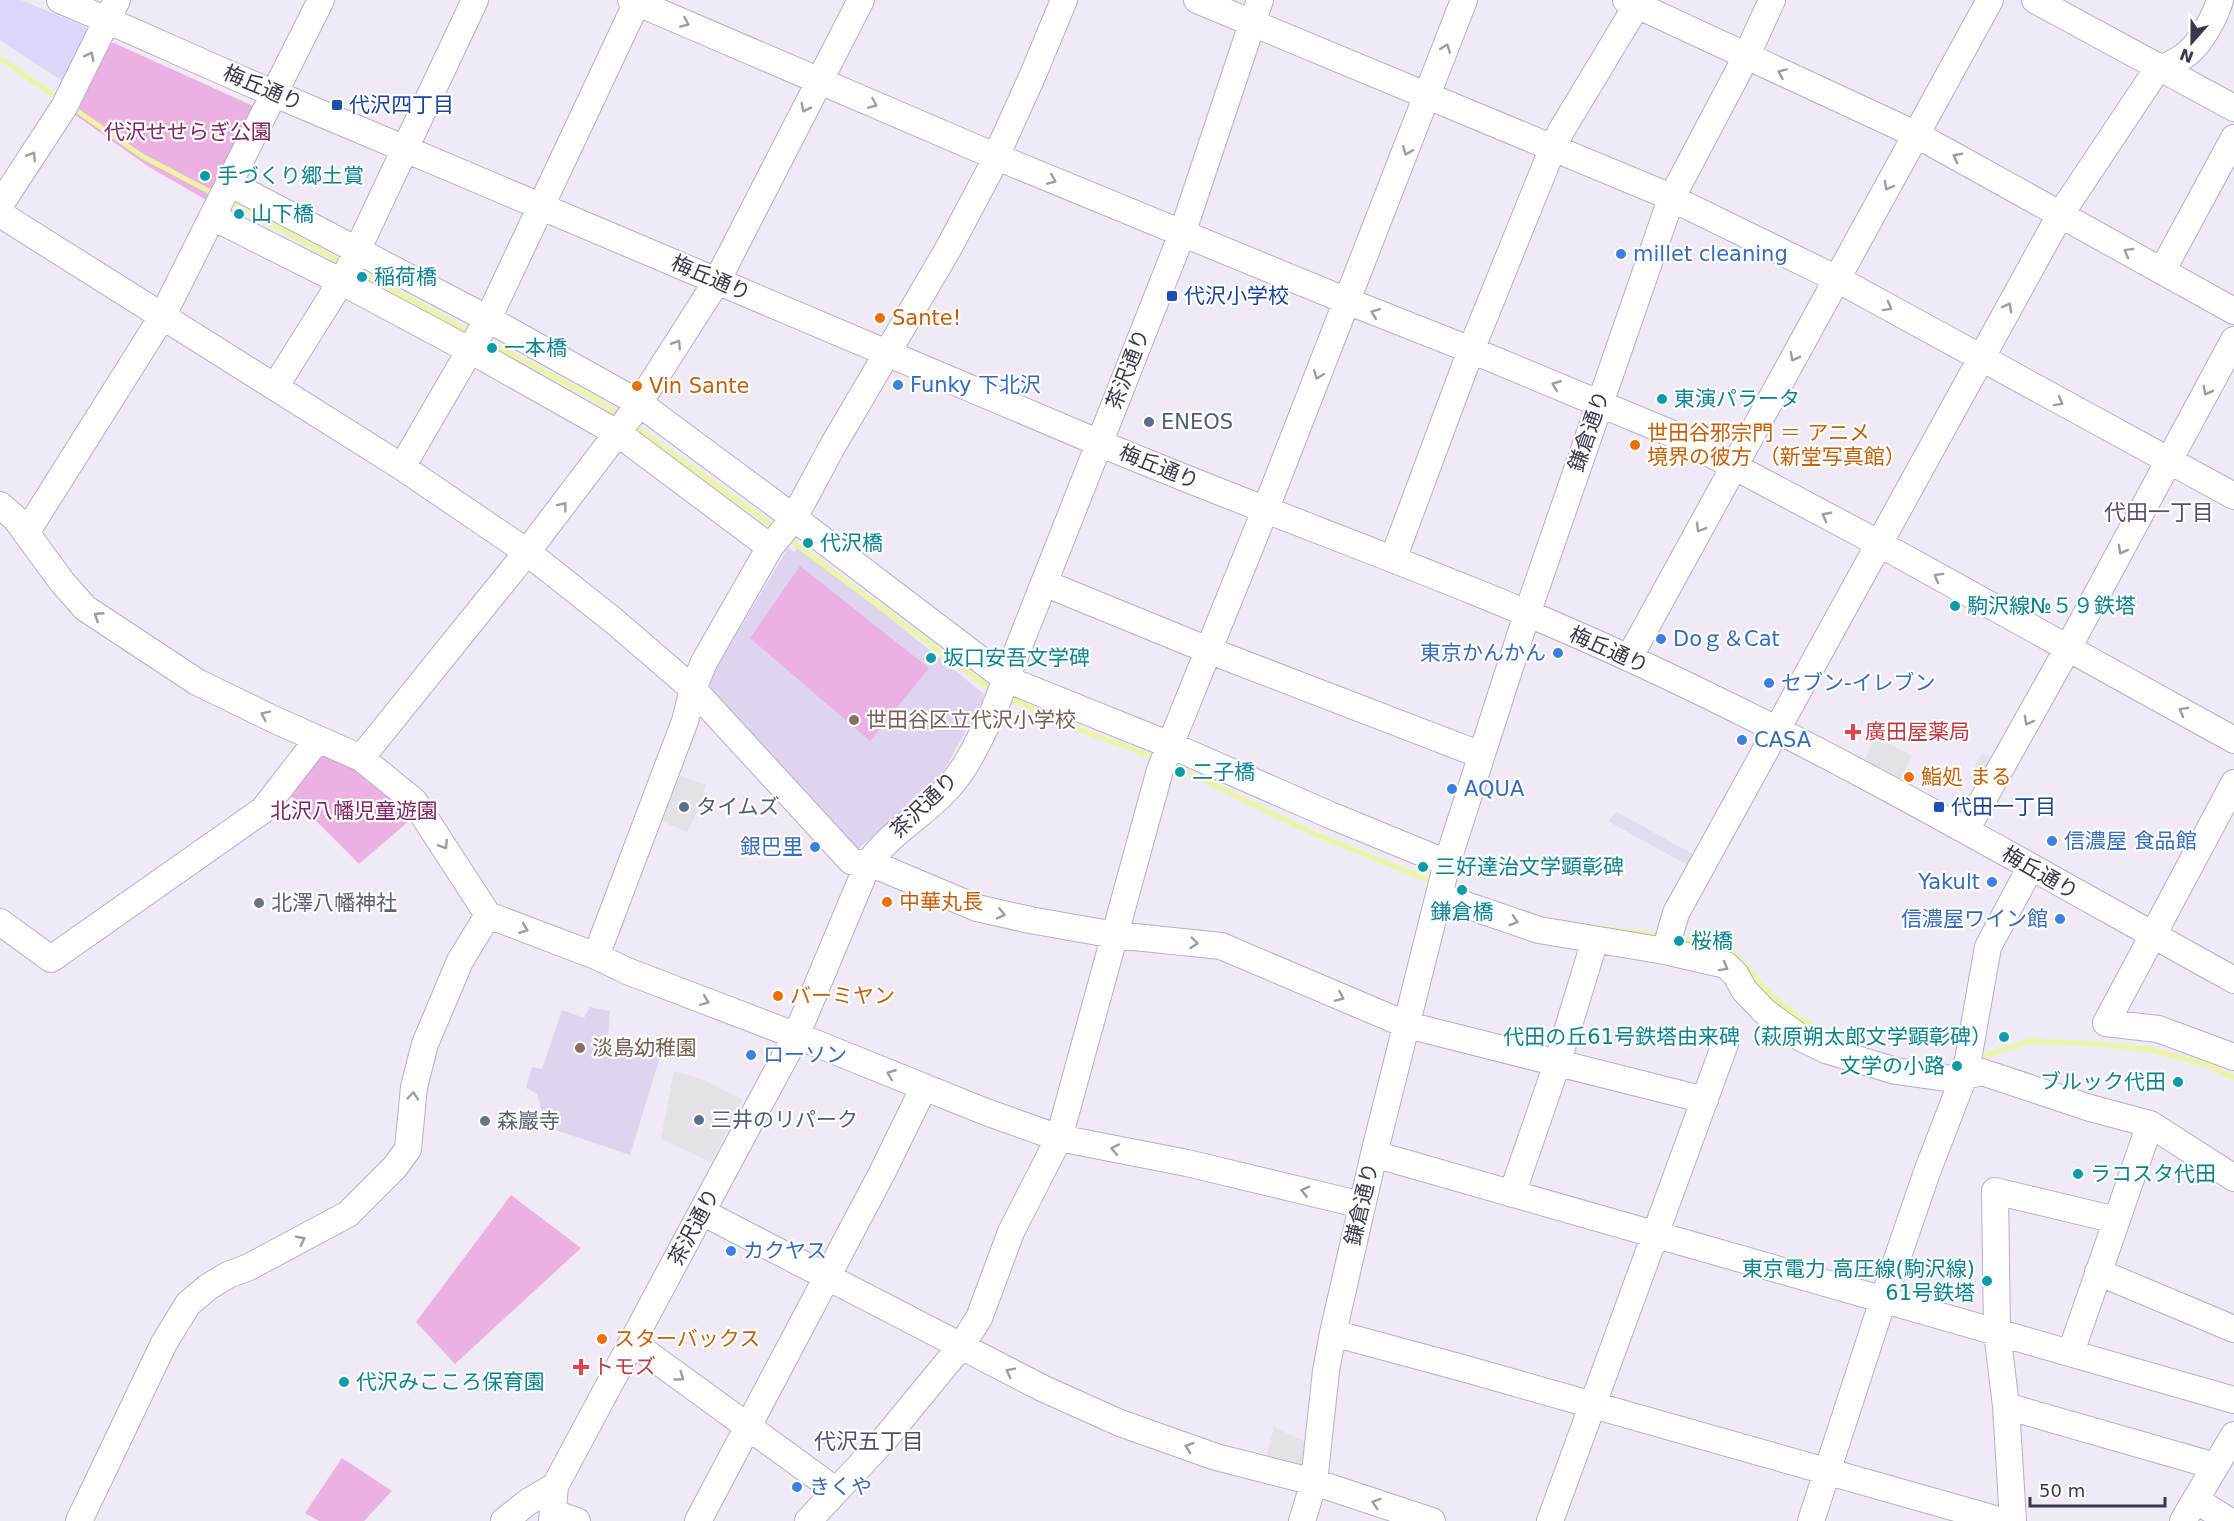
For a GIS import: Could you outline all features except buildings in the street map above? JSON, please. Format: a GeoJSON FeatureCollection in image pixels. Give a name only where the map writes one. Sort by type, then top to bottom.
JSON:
{"type":"FeatureCollection","features":[{"type":"Feature","properties":{"kind":"street","name":"梅丘通り"},"geometry":{"type":"LineString","coordinates":[[60,0],[113,10],[275,94],[1100,443],[1393,559],[1629,658],[1777,729],[2234,980]]}},
{"type":"Feature","properties":{"kind":"street"},"geometry":{"type":"LineString","coordinates":[[26,533],[162,317],[321,0]]}},
{"type":"Feature","properties":{"kind":"street"},"geometry":{"type":"LineString","coordinates":[[275,387],[350,265],[475,0]]}},
{"type":"Feature","properties":{"kind":"street"},"geometry":{"type":"LineString","coordinates":[[361,758],[527,552],[630,418],[717,281],[861,0]]}},
{"type":"Feature","properties":{"kind":"street"},"geometry":{"type":"LineString","coordinates":[[596,956],[685,721],[693,689],[704,662],[889,353],[947,251],[997,157],[1064,0]]}},
{"type":"Feature","properties":{"kind":"street"},"geometry":{"type":"LineString","coordinates":[[1197,0],[1256,12],[1428,97],[1671,199],[1837,279],[2234,496]]}},
{"type":"Feature","properties":{"kind":"street"},"geometry":{"type":"LineString","coordinates":[[808,1521],[883,1441],[961,1346],[979,1318],[1011,1232],[1059,1138],[1166,755],[1428,97],[1464,0]]}},
{"type":"Feature","properties":{"kind":"street","name":"鎌倉通り"},"geometry":{"type":"LineString","coordinates":[[1302,1521],[1314,1482],[1332,1333],[1442,882],[1481,755],[1599,403],[1671,199],[1746,57],[1772,0]]}},
{"type":"Feature","properties":{"kind":"street"},"geometry":{"type":"LineString","coordinates":[[1629,658],[1990,0]]}},
{"type":"Feature","properties":{"kind":"street"},"geometry":{"type":"LineString","coordinates":[[2035,0],[2234,108]]}},
{"type":"Feature","properties":{"kind":"street"},"geometry":{"type":"LineString","coordinates":[[1667,939],[1777,729],[2060,215],[2152,77],[2161,68],[2187,54],[2203,33],[2220,0]]}},
{"type":"Feature","properties":{"kind":"street"},"geometry":{"type":"LineString","coordinates":[[402,467],[479,333],[542,206],[635,1],[997,157],[1675,435],[1878,543],[2234,740]]}},
{"type":"Feature","properties":{"kind":"street"},"geometry":{"type":"LineString","coordinates":[[1393,559],[1471,350],[1552,150],[1634,2],[1746,57],[1917,135],[2234,311]]}},
{"type":"Feature","properties":{"kind":"street"},"geometry":{"type":"LineString","coordinates":[[0,205],[68,99],[113,10]]}},
{"type":"Feature","properties":{"kind":"street","name":"茶沢通り"},"geometry":{"type":"LineString","coordinates":[[555,1486],[796,1036],[868,864],[880,846],[948,788],[988,722],[1182,234],[1256,12]]}},
{"type":"Feature","properties":{"kind":"street"},"geometry":{"type":"LineString","coordinates":[[2162,270],[2234,138]]}},
{"type":"Feature","properties":{"kind":"street"},"geometry":{"type":"LineString","coordinates":[[223,197],[479,333],[630,418],[783,531]]}},
{"type":"Feature","properties":{"kind":"street"},"geometry":{"type":"LineString","coordinates":[[223,197],[479,333],[630,418],[783,531],[1003,686],[1166,755],[1330,815],[1442,882],[1539,930],[1595,940],[1667,939],[1726,964],[1736,975],[1744,990],[1765,1012],[1800,1038],[1827,1050],[1896,1071],[1953,1079],[1966,1068]]}},
{"type":"Feature","properties":{"kind":"street"},"geometry":{"type":"LineString","coordinates":[[0,214],[402,467],[527,552],[614,621],[693,689],[851,861],[868,864],[977,908],[1115,935],[1221,946],[1407,1025],[1705,1100]]}},
{"type":"Feature","properties":{"kind":"street"},"geometry":{"type":"LineString","coordinates":[[1966,831],[2170,462],[2234,339]]}},
{"type":"Feature","properties":{"kind":"street"},"geometry":{"type":"LineString","coordinates":[[0,505],[16,519],[62,582],[85,608],[197,682],[361,758],[414,801],[488,915],[1059,1138],[1187,1163],[1362,1205]]}},
{"type":"Feature","properties":{"kind":"street"},"geometry":{"type":"LineString","coordinates":[[1044,583],[1208,650],[1481,755]]}},
{"type":"Feature","properties":{"kind":"street"},"geometry":{"type":"LineString","coordinates":[[0,922],[51,959],[263,810],[318,740]]}},
{"type":"Feature","properties":{"kind":"street"},"geometry":{"type":"LineString","coordinates":[[2234,783],[2106,1023],[2158,1029],[2234,1057]]}},
{"type":"Feature","properties":{"kind":"street"},"geometry":{"type":"LineString","coordinates":[[1811,1521],[1883,1300],[1966,1068],[1988,947],[2030,868]]}},
{"type":"Feature","properties":{"kind":"street"},"geometry":{"type":"LineString","coordinates":[[79,1521],[164,1343],[188,1304],[208,1287],[228,1275],[249,1267],[348,1214],[395,1167],[408,1149],[414,1087],[425,1044],[460,961],[488,915]]}},
{"type":"Feature","properties":{"kind":"street"},"geometry":{"type":"LineString","coordinates":[[1512,1194],[1557,1064],[1595,940]]}},
{"type":"Feature","properties":{"kind":"street"},"geometry":{"type":"LineString","coordinates":[[1550,1521],[1725,1044]]}},
{"type":"Feature","properties":{"kind":"street"},"geometry":{"type":"LineString","coordinates":[[1966,1068],[2090,1108],[2150,1124],[2234,1178]]}},
{"type":"Feature","properties":{"kind":"street"},"geometry":{"type":"LineString","coordinates":[[698,1521],[924,1087]]}},
{"type":"Feature","properties":{"kind":"street"},"geometry":{"type":"LineString","coordinates":[[2071,1352],[2150,1124]]}},
{"type":"Feature","properties":{"kind":"street"},"geometry":{"type":"LineString","coordinates":[[1374,1154],[2234,1400]]}},
{"type":"Feature","properties":{"kind":"street"},"geometry":{"type":"LineString","coordinates":[[2013,1521],[2006,1406],[1997,1332],[1995,1191],[2116,1220]]}},
{"type":"Feature","properties":{"kind":"street"},"geometry":{"type":"LineString","coordinates":[[702,1212],[1042,1388],[1129,1426],[1216,1457],[1314,1482],[1432,1521]]}},
{"type":"Feature","properties":{"kind":"street"},"geometry":{"type":"LineString","coordinates":[[2098,1272],[2234,1329]]}},
{"type":"Feature","properties":{"kind":"street"},"geometry":{"type":"LineString","coordinates":[[1332,1333],[2002,1521]]}},
{"type":"Feature","properties":{"kind":"street"},"geometry":{"type":"LineString","coordinates":[[633,1343],[836,1490]]}},
{"type":"Feature","properties":{"kind":"street"},"geometry":{"type":"LineString","coordinates":[[2006,1406],[2215,1466]]}},
{"type":"Feature","properties":{"kind":"street"},"geometry":{"type":"LineString","coordinates":[[2229,1521],[2189,1511],[2234,1435]]}},
{"type":"Feature","properties":{"kind":"street"},"geometry":{"type":"LineString","coordinates":[[555,1486],[552,1517],[577,1521]]}},
{"type":"Feature","properties":{"kind":"street"},"geometry":{"type":"LineString","coordinates":[[504,1521],[528,1502],[555,1486]]}},
{"type":"Feature","properties":{"kind":"shaded area"},"geometry":{"type":"Polygon","coordinates":[[[0,0],[21,0],[85,27],[89,33],[64,82],[0,40],[0,0]]]}},
{"type":"Feature","properties":{"kind":"shaded area","name":"世田谷区立代沢小学校"},"geometry":{"type":"Polygon","coordinates":[[[800,545],[985,695],[940,778],[859,848],[851,848],[710,692],[709,680],[788,548],[794,552],[800,545]]]}},
{"type":"Feature","properties":{"kind":"shaded area"},"geometry":{"type":"Polygon","coordinates":[[[1876,737],[1912,756],[1900,780],[1864,760],[1876,737]]]}},
{"type":"Feature","properties":{"kind":"shaded area"},"geometry":{"type":"Polygon","coordinates":[[[1982,753],[1996,761],[1981,788],[1971,782],[1972,771],[1982,753]]]}},
{"type":"Feature","properties":{"kind":"shaded area","name":"タイムズ"},"geometry":{"type":"Polygon","coordinates":[[[680,776],[706,785],[703,792],[707,793],[687,832],[661,821],[680,776]]]}},
{"type":"Feature","properties":{"kind":"shaded area"},"geometry":{"type":"Polygon","coordinates":[[[1617,812],[1702,859],[1696,870],[1608,821],[1617,812]]]}},
{"type":"Feature","properties":{"kind":"shaded area"},"geometry":{"type":"Polygon","coordinates":[[[590,1007],[610,1011],[607,1050],[660,1057],[630,1155],[546,1127],[537,1094],[526,1088],[532,1067],[542,1069],[562,1010],[584,1018],[590,1007]]]}},
{"type":"Feature","properties":{"kind":"shaded area","name":"三井のリパーク"},"geometry":{"type":"Polygon","coordinates":[[[674,1071],[704,1080],[743,1100],[711,1162],[661,1139],[674,1071]]]}},
{"type":"Feature","properties":{"kind":"shaded area"},"geometry":{"type":"Polygon","coordinates":[[[1274,1427],[1308,1443],[1306,1473],[1265,1462],[1274,1427]]]}},
{"type":"Feature","properties":{"kind":"green space","name":"代沢せせらぎ公園"},"geometry":{"type":"Polygon","coordinates":[[[114,43],[251,105],[255,113],[208,201],[149,167],[74,114],[106,45],[114,43]]]}},
{"type":"Feature","properties":{"kind":"green space"},"geometry":{"type":"Polygon","coordinates":[[[800,566],[929,668],[870,741],[750,638],[800,566]]]}},
{"type":"Feature","properties":{"kind":"green space","name":"北沢八幡児童遊園"},"geometry":{"type":"Polygon","coordinates":[[[327,753],[351,766],[372,782],[409,821],[359,864],[283,788],[315,756],[327,753]]]}},
{"type":"Feature","properties":{"kind":"green space"},"geometry":{"type":"Polygon","coordinates":[[[511,1195],[581,1248],[455,1364],[416,1322],[511,1195]]]}},
{"type":"Feature","properties":{"kind":"green space"},"geometry":{"type":"Polygon","coordinates":[[[342,1458],[392,1491],[364,1521],[319,1521],[305,1513],[342,1458]]]}},
{"type":"Feature","properties":{"kind":"waterway"},"geometry":{"type":"LineString","coordinates":[[0,58],[60,100]]}},
{"type":"Feature","properties":{"kind":"waterway"},"geometry":{"type":"LineString","coordinates":[[73,108],[142,156],[216,195]]}},
{"type":"Feature","properties":{"kind":"waterway"},"geometry":{"type":"LineString","coordinates":[[227,201],[343,263]]}},
{"type":"Feature","properties":{"kind":"waterway"},"geometry":{"type":"LineString","coordinates":[[356,270],[472,333]]}},
{"type":"Feature","properties":{"kind":"waterway"},"geometry":{"type":"LineString","coordinates":[[483,339],[596,399],[621,417]]}},
{"type":"Feature","properties":{"kind":"waterway"},"geometry":{"type":"LineString","coordinates":[[631,424],[777,529]]}},
{"type":"Feature","properties":{"kind":"waterway"},"geometry":{"type":"LineString","coordinates":[[786,537],[993,691]]}},
{"type":"Feature","properties":{"kind":"waterway"},"geometry":{"type":"LineString","coordinates":[[1007,697],[1096,736],[1156,758]]}},
{"type":"Feature","properties":{"kind":"waterway"},"geometry":{"type":"LineString","coordinates":[[1171,764],[1310,832],[1436,883]]}},
{"type":"Feature","properties":{"kind":"waterway"},"geometry":{"type":"LineString","coordinates":[[1594,927],[1662,936]]}},
{"type":"Feature","properties":{"kind":"waterway"},"geometry":{"type":"LineString","coordinates":[[1677,938],[1715,944],[1737,956],[1769,993],[1799,1018],[1836,1041]]}},
{"type":"Feature","properties":{"kind":"waterway"},"geometry":{"type":"LineString","coordinates":[[1974,1060],[2029,1041],[2099,1044],[2148,1049],[2207,1065],[2234,1078]]}},
{"type":"Feature","properties":{"kind":"place","name":"代沢四丁目"},"geometry":{"type":"Point","coordinates":[337,105]}},
{"type":"Feature","properties":{"kind":"place","name":"手づくり郷土賞"},"geometry":{"type":"Point","coordinates":[205,176]}},
{"type":"Feature","properties":{"kind":"place","name":"山下橋"},"geometry":{"type":"Point","coordinates":[239,214]}},
{"type":"Feature","properties":{"kind":"place","name":"millet cleaning"},"geometry":{"type":"Point","coordinates":[1621,254]}},
{"type":"Feature","properties":{"kind":"place","name":"稲荷橋"},"geometry":{"type":"Point","coordinates":[362,277]}},
{"type":"Feature","properties":{"kind":"place","name":"代沢小学校"},"geometry":{"type":"Point","coordinates":[1172,296]}},
{"type":"Feature","properties":{"kind":"place","name":"Sante!"},"geometry":{"type":"Point","coordinates":[880,318]}},
{"type":"Feature","properties":{"kind":"place","name":"一本橋"},"geometry":{"type":"Point","coordinates":[492,348]}},
{"type":"Feature","properties":{"kind":"place","name":"Funky 下北沢"},"geometry":{"type":"Point","coordinates":[898,385]}},
{"type":"Feature","properties":{"kind":"place","name":"Vin Sante"},"geometry":{"type":"Point","coordinates":[637,386]}},
{"type":"Feature","properties":{"kind":"place","name":"東演パラータ"},"geometry":{"type":"Point","coordinates":[1662,399]}},
{"type":"Feature","properties":{"kind":"place","name":"ENEOS"},"geometry":{"type":"Point","coordinates":[1149,422]}},
{"type":"Feature","properties":{"kind":"place","name":"世田谷邪宗門 ＝ アニメ 境界の彼方 （新堂写真館）"},"geometry":{"type":"Point","coordinates":[1635,445]}},
{"type":"Feature","properties":{"kind":"place","name":"代沢橋"},"geometry":{"type":"Point","coordinates":[808,543]}},
{"type":"Feature","properties":{"kind":"place","name":"駒沢線№５９鉄塔"},"geometry":{"type":"Point","coordinates":[1955,606]}},
{"type":"Feature","properties":{"kind":"place","name":"Doｇ＆Cat"},"geometry":{"type":"Point","coordinates":[1661,639]}},
{"type":"Feature","properties":{"kind":"place","name":"東京かんかん"},"geometry":{"type":"Point","coordinates":[1558,653]}},
{"type":"Feature","properties":{"kind":"place","name":"坂口安吾文学碑"},"geometry":{"type":"Point","coordinates":[931,658]}},
{"type":"Feature","properties":{"kind":"place","name":"セブン-イレブン"},"geometry":{"type":"Point","coordinates":[1769,683]}},
{"type":"Feature","properties":{"kind":"place","name":"世田谷区立代沢小学校"},"geometry":{"type":"Point","coordinates":[854,720]}},
{"type":"Feature","properties":{"kind":"place","name":"廣田屋薬局"},"geometry":{"type":"Point","coordinates":[1853,732]}},
{"type":"Feature","properties":{"kind":"place","name":"CASA"},"geometry":{"type":"Point","coordinates":[1742,740]}},
{"type":"Feature","properties":{"kind":"place","name":"二子橋"},"geometry":{"type":"Point","coordinates":[1180,772]}},
{"type":"Feature","properties":{"kind":"place","name":"鮨処 まる"},"geometry":{"type":"Point","coordinates":[1909,777]}},
{"type":"Feature","properties":{"kind":"place","name":"AQUA"},"geometry":{"type":"Point","coordinates":[1452,789]}},
{"type":"Feature","properties":{"kind":"place","name":"タイムズ"},"geometry":{"type":"Point","coordinates":[684,807]}},
{"type":"Feature","properties":{"kind":"place","name":"代田一丁目"},"geometry":{"type":"Point","coordinates":[1939,807]}},
{"type":"Feature","properties":{"kind":"place","name":"信濃屋 食品館"},"geometry":{"type":"Point","coordinates":[2052,841]}},
{"type":"Feature","properties":{"kind":"place","name":"銀巴里"},"geometry":{"type":"Point","coordinates":[815,847]}},
{"type":"Feature","properties":{"kind":"place","name":"三好達治文学顕彰碑"},"geometry":{"type":"Point","coordinates":[1423,867]}},
{"type":"Feature","properties":{"kind":"place","name":"Yakult"},"geometry":{"type":"Point","coordinates":[1992,882]}},
{"type":"Feature","properties":{"kind":"place","name":"鎌倉橋"},"geometry":{"type":"Point","coordinates":[1462,890]}},
{"type":"Feature","properties":{"kind":"place","name":"中華丸長"},"geometry":{"type":"Point","coordinates":[887,902]}},
{"type":"Feature","properties":{"kind":"place","name":"北澤八幡神社"},"geometry":{"type":"Point","coordinates":[259,903]}},
{"type":"Feature","properties":{"kind":"place","name":"信濃屋ワイン館"},"geometry":{"type":"Point","coordinates":[2060,919]}},
{"type":"Feature","properties":{"kind":"place","name":"桜橋"},"geometry":{"type":"Point","coordinates":[1679,941]}},
{"type":"Feature","properties":{"kind":"place","name":"バーミヤン"},"geometry":{"type":"Point","coordinates":[778,996]}},
{"type":"Feature","properties":{"kind":"place","name":"代田の丘61号鉄塔由来碑（萩原朔太郎文学顕彰碑）"},"geometry":{"type":"Point","coordinates":[2004,1037]}},
{"type":"Feature","properties":{"kind":"place","name":"淡島幼稚園"},"geometry":{"type":"Point","coordinates":[580,1048]}},
{"type":"Feature","properties":{"kind":"place","name":"ローソン"},"geometry":{"type":"Point","coordinates":[751,1055]}},
{"type":"Feature","properties":{"kind":"place","name":"文学の小路"},"geometry":{"type":"Point","coordinates":[1957,1066]}},
{"type":"Feature","properties":{"kind":"place","name":"ブルック代田"},"geometry":{"type":"Point","coordinates":[2178,1082]}},
{"type":"Feature","properties":{"kind":"place","name":"三井のリパーク"},"geometry":{"type":"Point","coordinates":[699,1120]}},
{"type":"Feature","properties":{"kind":"place","name":"森巖寺"},"geometry":{"type":"Point","coordinates":[485,1121]}},
{"type":"Feature","properties":{"kind":"place","name":"ラコスタ代田"},"geometry":{"type":"Point","coordinates":[2078,1174]}},
{"type":"Feature","properties":{"kind":"place","name":"カクヤス"},"geometry":{"type":"Point","coordinates":[731,1251]}},
{"type":"Feature","properties":{"kind":"place","name":"東京電力 高圧線(駒沢線) 61号鉄塔"},"geometry":{"type":"Point","coordinates":[1987,1281]}},
{"type":"Feature","properties":{"kind":"place","name":"スターバックス"},"geometry":{"type":"Point","coordinates":[602,1339]}},
{"type":"Feature","properties":{"kind":"place","name":"トモズ"},"geometry":{"type":"Point","coordinates":[581,1367]}},
{"type":"Feature","properties":{"kind":"place","name":"代沢みこころ保育園"},"geometry":{"type":"Point","coordinates":[344,1382]}},
{"type":"Feature","properties":{"kind":"place","name":"きくや"},"geometry":{"type":"Point","coordinates":[797,1487]}},
{"type":"Feature","properties":{"kind":"district","name":"代田一丁目"},"geometry":{"type":"Point","coordinates":[2159,512]}},
{"type":"Feature","properties":{"kind":"district","name":"代沢五丁目"},"geometry":{"type":"Point","coordinates":[869,1441]}}]}
